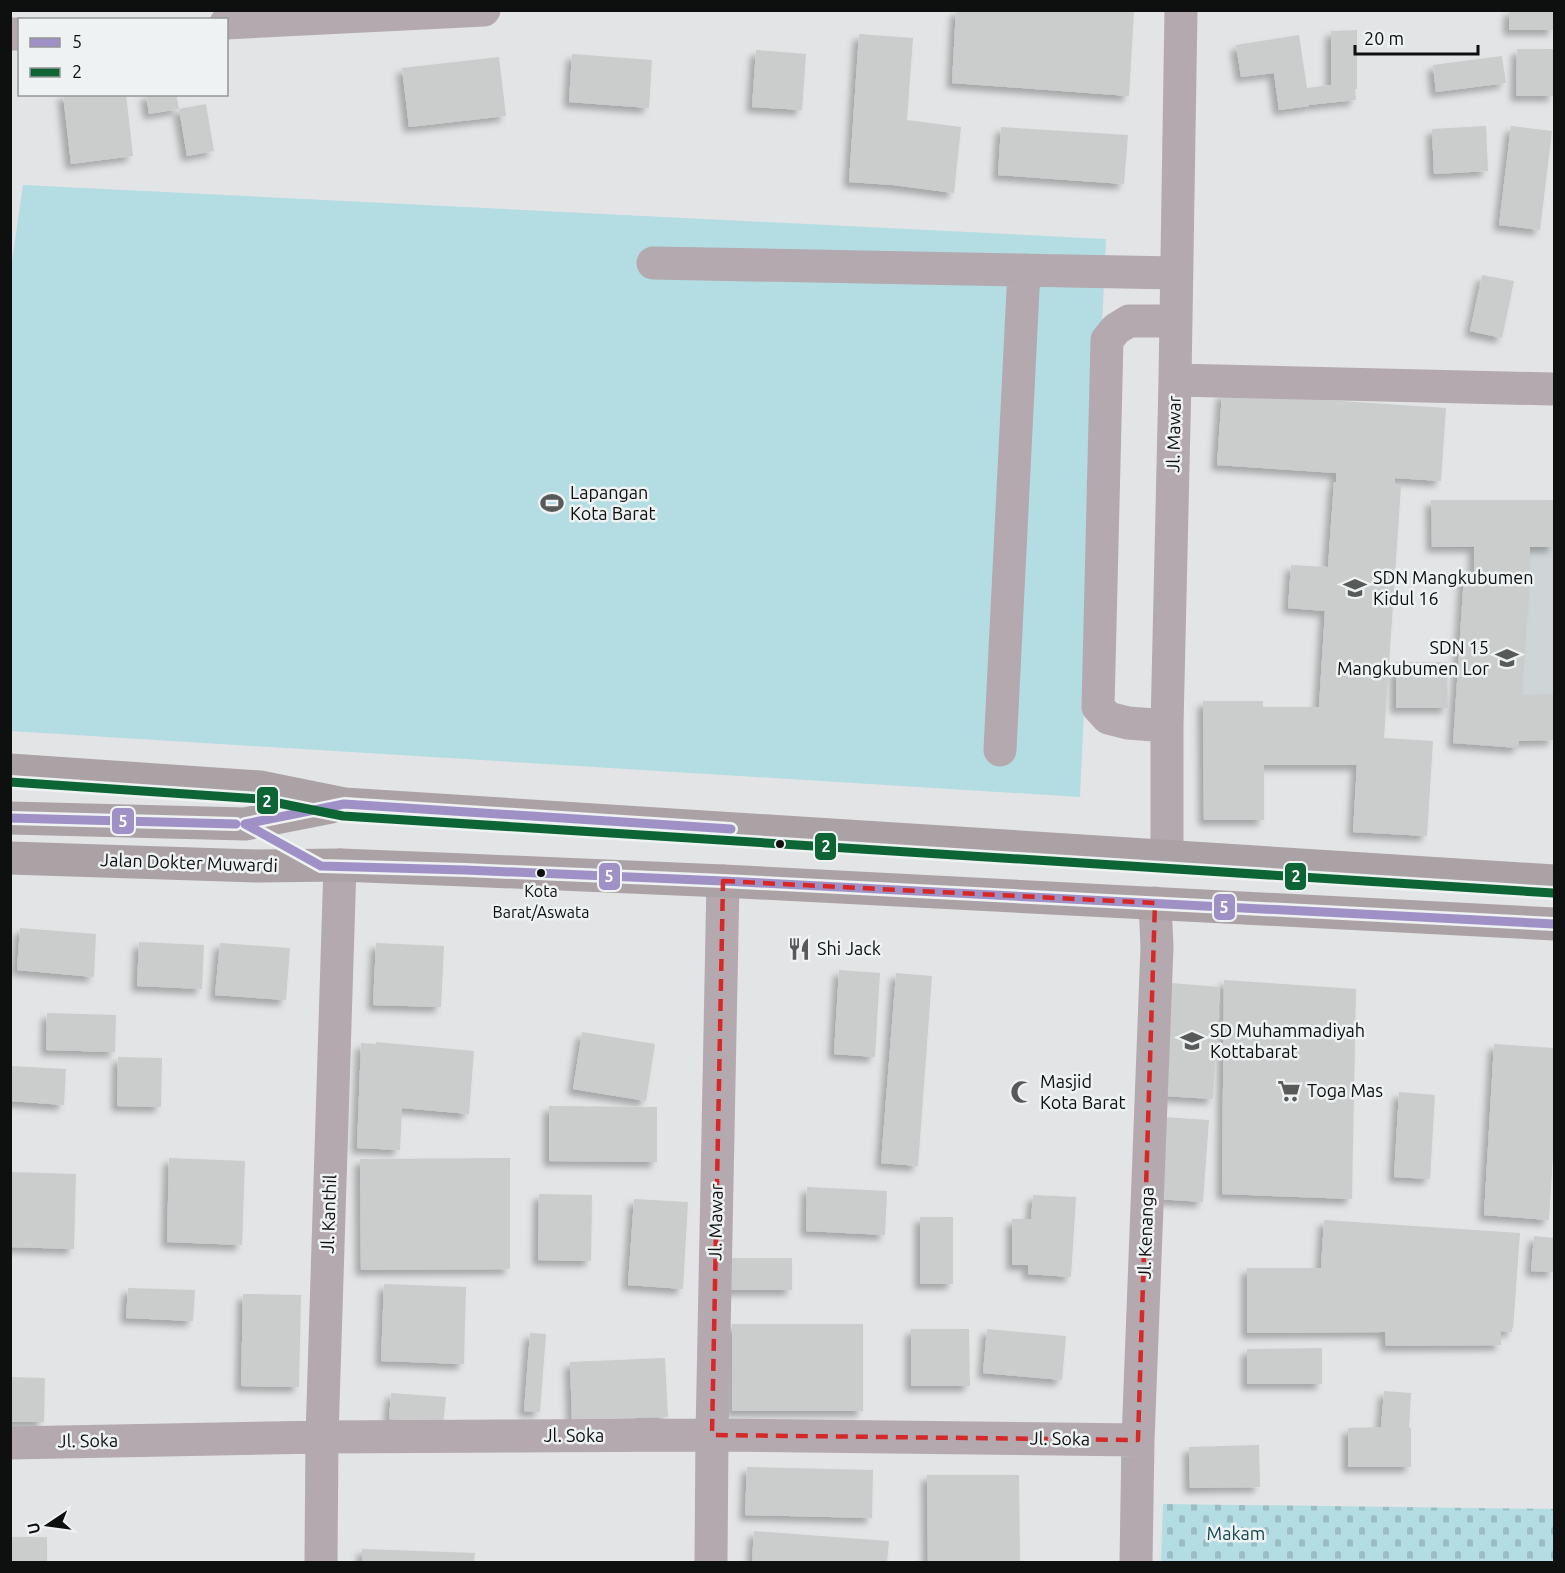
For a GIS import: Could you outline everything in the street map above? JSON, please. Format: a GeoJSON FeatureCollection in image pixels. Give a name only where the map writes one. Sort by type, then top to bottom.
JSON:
{"type":"FeatureCollection","features":[{"type":"Feature","properties":{"kind":"main road"},"geometry":{"type":"LineString","coordinates":[[10,770],[260,787],[344,804],[1554,881]]}},
{"type":"Feature","properties":{"kind":"main road"},"geometry":{"type":"LineString","coordinates":[[10,818],[240,824],[344,804]]}},
{"type":"Feature","properties":{"kind":"main road"},"geometry":{"type":"LineString","coordinates":[[240,824],[331,866]]}},
{"type":"Feature","properties":{"kind":"main road","name":"Jalan Dokter Muwardi"},"geometry":{"type":"LineString","coordinates":[[10,858],[258,866],[331,866],[723,881],[1554,924]]}},
{"type":"Feature","properties":{"kind":"street"},"geometry":{"type":"LineString","coordinates":[[228,24],[484,10]]}},
{"type":"Feature","properties":{"kind":"street","name":"Jl. Mawar"},"geometry":{"type":"LineString","coordinates":[[1167,857],[1167,726],[1181,10]]}},
{"type":"Feature","properties":{"kind":"street"},"geometry":{"type":"LineString","coordinates":[[653,263],[1176,273]]}},
{"type":"Feature","properties":{"kind":"street"},"geometry":{"type":"LineString","coordinates":[[1000,750],[1024,270]]}},
{"type":"Feature","properties":{"kind":"street"},"geometry":{"type":"LineString","coordinates":[[1167,726],[1128,723],[1108,718],[1098,707],[1107,340],[1116,329],[1129,321],[1176,321]]}},
{"type":"Feature","properties":{"kind":"street"},"geometry":{"type":"LineString","coordinates":[[1175,380],[1551,389]]}},
{"type":"Feature","properties":{"kind":"street","name":"Jl. Kanthil"},"geometry":{"type":"LineString","coordinates":[[321,1563],[331,866]]}},
{"type":"Feature","properties":{"kind":"street","name":"Jl. Mawar"},"geometry":{"type":"LineString","coordinates":[[711,1563],[723,881]]}},
{"type":"Feature","properties":{"kind":"street","name":"Jl. Kenanga"},"geometry":{"type":"LineString","coordinates":[[1136,1563],[1138,1440],[1157,947],[1155,903]]}},
{"type":"Feature","properties":{"kind":"street","name":"Jl. Soka"},"geometry":{"type":"LineString","coordinates":[[10,1443],[322,1437],[712,1435],[1138,1440]]}},
{"type":"Feature","properties":{"kind":"highlighted area"},"geometry":{"type":"Polygon","coordinates":[[[723,881],[1155,903],[1138,1440],[712,1435],[723,881]]]}},
{"type":"Feature","properties":{"kind":"shaded area","name":"SDN 15 Mangkubumen Lor"},"geometry":{"type":"Polygon","coordinates":[[[1431,500],[1554,500],[1554,740],[1519,741],[1519,748],[1453,743],[1464,575],[1474,575],[1474,548],[1432,547],[1431,500]]]}},
{"type":"Feature","properties":{"kind":"green space","name":"Lapangan Kota Barat"},"geometry":{"type":"Polygon","coordinates":[[[23,185],[1106,239],[1080,797],[11,731],[10,275],[23,185]]]}},
{"type":"Feature","properties":{"kind":"green space","name":"Makam"},"geometry":{"type":"Polygon","coordinates":[[[1163,1504],[1554,1509],[1554,1562],[1161,1562],[1163,1504]]]}},
{"type":"Feature","properties":{"kind":"building"},"geometry":{"type":"Polygon","coordinates":[[[956,10],[1134,12],[1129,96],[952,83],[956,10]]]}},
{"type":"Feature","properties":{"kind":"building"},"geometry":{"type":"Polygon","coordinates":[[[1509,10],[1554,10],[1554,30],[1509,30],[1509,10]]]}},
{"type":"Feature","properties":{"kind":"building"},"geometry":{"type":"Polygon","coordinates":[[[1357,30],[1356,100],[1279,110],[1274,73],[1241,77],[1236,45],[1299,35],[1307,88],[1331,85],[1331,31],[1357,30]]]}},
{"type":"Feature","properties":{"kind":"building"},"geometry":{"type":"Polygon","coordinates":[[[859,34],[913,38],[907,120],[961,127],[954,193],[849,182],[859,34]]]}},
{"type":"Feature","properties":{"kind":"building"},"geometry":{"type":"Polygon","coordinates":[[[1517,49],[1554,49],[1554,96],[1516,96],[1517,49]]]}},
{"type":"Feature","properties":{"kind":"building"},"geometry":{"type":"Polygon","coordinates":[[[756,50],[806,54],[802,110],[752,107],[756,50]]]}},
{"type":"Feature","properties":{"kind":"building"},"geometry":{"type":"Polygon","coordinates":[[[572,54],[652,60],[649,108],[569,102],[572,54]]]}},
{"type":"Feature","properties":{"kind":"building"},"geometry":{"type":"Polygon","coordinates":[[[1502,56],[1506,83],[1436,92],[1433,65],[1502,56]]]}},
{"type":"Feature","properties":{"kind":"building"},"geometry":{"type":"Polygon","coordinates":[[[499,57],[506,116],[409,127],[402,68],[499,57]]]}},
{"type":"Feature","properties":{"kind":"building"},"geometry":{"type":"Polygon","coordinates":[[[63,96],[126,96],[133,156],[71,164],[63,96]]]}},
{"type":"Feature","properties":{"kind":"building"},"geometry":{"type":"Polygon","coordinates":[[[146,96],[176,96],[179,109],[149,114],[146,96]]]}},
{"type":"Feature","properties":{"kind":"building"},"geometry":{"type":"Polygon","coordinates":[[[206,104],[214,151],[187,156],[179,109],[206,104]]]}},
{"type":"Feature","properties":{"kind":"building"},"geometry":{"type":"Polygon","coordinates":[[[1486,126],[1488,171],[1434,174],[1432,129],[1486,126]]]}},
{"type":"Feature","properties":{"kind":"building"},"geometry":{"type":"Polygon","coordinates":[[[1511,126],[1552,131],[1540,230],[1499,225],[1511,126]]]}},
{"type":"Feature","properties":{"kind":"building"},"geometry":{"type":"Polygon","coordinates":[[[1001,127],[1128,135],[1124,184],[998,175],[1001,127]]]}},
{"type":"Feature","properties":{"kind":"building"},"geometry":{"type":"Polygon","coordinates":[[[1482,275],[1514,281],[1502,338],[1470,331],[1482,275]]]}},
{"type":"Feature","properties":{"kind":"building"},"geometry":{"type":"Polygon","coordinates":[[[1222,393],[1446,408],[1441,481],[1395,478],[1395,486],[1401,486],[1384,738],[1433,741],[1427,836],[1353,832],[1357,765],[1264,765],[1264,820],[1204,820],[1203,701],[1263,701],[1263,707],[1319,707],[1325,611],[1288,608],[1291,565],[1328,567],[1334,482],[1336,482],[1336,473],[1217,465],[1222,393]]]}},
{"type":"Feature","properties":{"kind":"building","name":"SDN 15 Mangkubumen Lor"},"geometry":{"type":"Polygon","coordinates":[[[1431,500],[1554,500],[1554,547],[1530,547],[1522,695],[1554,694],[1554,740],[1519,741],[1519,748],[1453,743],[1464,575],[1474,575],[1474,547],[1432,547],[1431,500]]]}},
{"type":"Feature","properties":{"kind":"building"},"geometry":{"type":"Polygon","coordinates":[[[1396,662],[1447,662],[1448,708],[1396,708],[1396,662]]]}},
{"type":"Feature","properties":{"kind":"building"},"geometry":{"type":"Polygon","coordinates":[[[20,928],[96,934],[94,977],[17,970],[20,928]]]}},
{"type":"Feature","properties":{"kind":"building"},"geometry":{"type":"Polygon","coordinates":[[[139,942],[204,945],[202,989],[137,986],[139,942]]]}},
{"type":"Feature","properties":{"kind":"building"},"geometry":{"type":"Polygon","coordinates":[[[220,943],[290,948],[286,1000],[215,995],[220,943]]]}},
{"type":"Feature","properties":{"kind":"building"},"geometry":{"type":"Polygon","coordinates":[[[376,943],[444,946],[441,1007],[373,1005],[376,943]]]}},
{"type":"Feature","properties":{"kind":"building"},"geometry":{"type":"Polygon","coordinates":[[[839,970],[880,973],[875,1057],[834,1054],[839,970]]]}},
{"type":"Feature","properties":{"kind":"building"},"geometry":{"type":"Polygon","coordinates":[[[896,973],[932,976],[918,1166],[881,1163],[896,973]]]}},
{"type":"Feature","properties":{"kind":"building","name":"Toga Mas"},"geometry":{"type":"Polygon","coordinates":[[[1224,980],[1356,989],[1352,1199],[1222,1194],[1224,980]]]}},
{"type":"Feature","properties":{"kind":"building","name":"SD Muhammadiyah Kottabarat"},"geometry":{"type":"Polygon","coordinates":[[[1171,983],[1220,987],[1213,1099],[1163,1096],[1171,983]]]}},
{"type":"Feature","properties":{"kind":"building"},"geometry":{"type":"Polygon","coordinates":[[[47,1013],[116,1015],[115,1052],[46,1050],[47,1013]]]}},
{"type":"Feature","properties":{"kind":"building"},"geometry":{"type":"Polygon","coordinates":[[[582,1032],[655,1044],[646,1101],[573,1089],[582,1032]]]}},
{"type":"Feature","properties":{"kind":"building"},"geometry":{"type":"Polygon","coordinates":[[[376,1042],[474,1051],[469,1114],[402,1108],[400,1150],[357,1148],[361,1043],[376,1044],[376,1042]]]}},
{"type":"Feature","properties":{"kind":"building"},"geometry":{"type":"Polygon","coordinates":[[[1494,1044],[1554,1048],[1554,1139],[1549,1220],[1484,1215],[1494,1044]]]}},
{"type":"Feature","properties":{"kind":"building"},"geometry":{"type":"Polygon","coordinates":[[[118,1057],[162,1058],[161,1107],[117,1106],[118,1057]]]}},
{"type":"Feature","properties":{"kind":"building"},"geometry":{"type":"Polygon","coordinates":[[[10,1066],[66,1069],[64,1105],[10,1101],[10,1066]]]}},
{"type":"Feature","properties":{"kind":"building"},"geometry":{"type":"Polygon","coordinates":[[[1399,1092],[1435,1095],[1430,1179],[1394,1177],[1399,1092]]]}},
{"type":"Feature","properties":{"kind":"building"},"geometry":{"type":"Polygon","coordinates":[[[549,1106],[657,1107],[657,1162],[549,1161],[549,1106]]]}},
{"type":"Feature","properties":{"kind":"building"},"geometry":{"type":"Polygon","coordinates":[[[1162,1117],[1209,1120],[1203,1202],[1157,1199],[1162,1117]]]}},
{"type":"Feature","properties":{"kind":"building"},"geometry":{"type":"Polygon","coordinates":[[[169,1158],[245,1161],[242,1245],[167,1242],[169,1158]]]}},
{"type":"Feature","properties":{"kind":"building"},"geometry":{"type":"Polygon","coordinates":[[[510,1158],[510,1269],[361,1270],[360,1159],[510,1158]]]}},
{"type":"Feature","properties":{"kind":"building"},"geometry":{"type":"Polygon","coordinates":[[[10,1172],[76,1174],[74,1249],[10,1247],[10,1172]]]}},
{"type":"Feature","properties":{"kind":"building"},"geometry":{"type":"Polygon","coordinates":[[[807,1187],[887,1191],[885,1235],[806,1231],[807,1187]]]}},
{"type":"Feature","properties":{"kind":"building"},"geometry":{"type":"Polygon","coordinates":[[[539,1194],[592,1195],[591,1261],[538,1260],[539,1194]]]}},
{"type":"Feature","properties":{"kind":"building"},"geometry":{"type":"Polygon","coordinates":[[[1033,1195],[1076,1197],[1071,1277],[1028,1274],[1028,1265],[1012,1265],[1012,1219],[1031,1219],[1033,1195]]]}},
{"type":"Feature","properties":{"kind":"building"},"geometry":{"type":"Polygon","coordinates":[[[634,1199],[688,1202],[683,1289],[628,1285],[634,1199]]]}},
{"type":"Feature","properties":{"kind":"building"},"geometry":{"type":"Polygon","coordinates":[[[920,1217],[953,1217],[953,1284],[920,1284],[920,1217]]]}},
{"type":"Feature","properties":{"kind":"building"},"geometry":{"type":"Polygon","coordinates":[[[1324,1220],[1520,1233],[1512,1332],[1501,1331],[1501,1345],[1386,1346],[1385,1332],[1247,1333],[1247,1268],[1321,1268],[1324,1220]]]}},
{"type":"Feature","properties":{"kind":"building"},"geometry":{"type":"Polygon","coordinates":[[[1534,1236],[1554,1238],[1554,1272],[1531,1271],[1534,1236]]]}},
{"type":"Feature","properties":{"kind":"building"},"geometry":{"type":"Polygon","coordinates":[[[730,1258],[792,1258],[792,1290],[730,1290],[730,1258]]]}},
{"type":"Feature","properties":{"kind":"building"},"geometry":{"type":"Polygon","coordinates":[[[384,1284],[466,1287],[464,1364],[381,1361],[384,1284]]]}},
{"type":"Feature","properties":{"kind":"building"},"geometry":{"type":"Polygon","coordinates":[[[128,1288],[195,1290],[193,1321],[126,1318],[128,1288]]]}},
{"type":"Feature","properties":{"kind":"building"},"geometry":{"type":"Polygon","coordinates":[[[243,1294],[301,1295],[299,1387],[241,1386],[243,1294]]]}},
{"type":"Feature","properties":{"kind":"building"},"geometry":{"type":"Polygon","coordinates":[[[732,1324],[863,1324],[863,1411],[732,1411],[732,1324]]]}},
{"type":"Feature","properties":{"kind":"building"},"geometry":{"type":"Polygon","coordinates":[[[911,1329],[969,1329],[970,1386],[911,1386],[911,1329]]]}},
{"type":"Feature","properties":{"kind":"building"},"geometry":{"type":"Polygon","coordinates":[[[987,1329],[1066,1336],[1062,1380],[983,1373],[987,1329]]]}},
{"type":"Feature","properties":{"kind":"building"},"geometry":{"type":"Polygon","coordinates":[[[530,1333],[546,1334],[540,1412],[524,1411],[530,1333]]]}},
{"type":"Feature","properties":{"kind":"building"},"geometry":{"type":"Polygon","coordinates":[[[1322,1348],[1322,1384],[1247,1384],[1247,1349],[1322,1348]]]}},
{"type":"Feature","properties":{"kind":"building"},"geometry":{"type":"Polygon","coordinates":[[[665,1358],[668,1417],[572,1420],[570,1362],[665,1358]]]}},
{"type":"Feature","properties":{"kind":"building"},"geometry":{"type":"Polygon","coordinates":[[[10,1377],[45,1378],[44,1422],[10,1422],[10,1377]]]}},
{"type":"Feature","properties":{"kind":"building"},"geometry":{"type":"Polygon","coordinates":[[[1384,1391],[1411,1393],[1409,1427],[1411,1428],[1411,1467],[1348,1467],[1348,1428],[1381,1427],[1384,1391]]]}},
{"type":"Feature","properties":{"kind":"building"},"geometry":{"type":"Polygon","coordinates":[[[391,1393],[446,1397],[443,1424],[389,1419],[391,1393]]]}},
{"type":"Feature","properties":{"kind":"building"},"geometry":{"type":"Polygon","coordinates":[[[1259,1445],[1260,1487],[1190,1488],[1189,1447],[1259,1445]]]}},
{"type":"Feature","properties":{"kind":"building"},"geometry":{"type":"Polygon","coordinates":[[[747,1467],[873,1470],[872,1518],[745,1515],[747,1467]]]}},
{"type":"Feature","properties":{"kind":"building"},"geometry":{"type":"Polygon","coordinates":[[[927,1475],[1019,1475],[1020,1562],[928,1562],[927,1475]]]}},
{"type":"Feature","properties":{"kind":"building"},"geometry":{"type":"Polygon","coordinates":[[[754,1531],[889,1541],[887,1562],[752,1562],[754,1531]]]}},
{"type":"Feature","properties":{"kind":"building"},"geometry":{"type":"Polygon","coordinates":[[[10,1537],[47,1537],[47,1562],[10,1562],[10,1537]]]}},
{"type":"Feature","properties":{"kind":"building"},"geometry":{"type":"Polygon","coordinates":[[[362,1549],[475,1553],[474,1562],[362,1562],[362,1549]]]}},
{"type":"Feature","properties":{"kind":"transit line","name":"2"},"geometry":{"type":"LineString","coordinates":[[10,782],[258,799],[343,816],[1553,893]]}},
{"type":"Feature","properties":{"kind":"transit line","name":"5"},"geometry":{"type":"LineString","coordinates":[[245,824],[344,804],[731,829]]}},
{"type":"Feature","properties":{"kind":"transit line","name":"5"},"geometry":{"type":"LineString","coordinates":[[10,818],[236,824]]}},
{"type":"Feature","properties":{"kind":"transit line","name":"5"},"geometry":{"type":"LineString","coordinates":[[245,824],[321,866],[723,881],[1554,924]]}},
{"type":"Feature","properties":{"kind":"place","name":"Lapangan Kota Barat"},"geometry":{"type":"Point","coordinates":[552,503]}},
{"type":"Feature","properties":{"kind":"place","name":"SDN Mangkubumen Kidul 16"},"geometry":{"type":"Point","coordinates":[1355,588]}},
{"type":"Feature","properties":{"kind":"place","name":"SDN 15 Mangkubumen Lor"},"geometry":{"type":"Point","coordinates":[1507,658]}},
{"type":"Feature","properties":{"kind":"place","name":"Kota Barat/Aswata"},"geometry":{"type":"Point","coordinates":[541,873]}},
{"type":"Feature","properties":{"kind":"place","name":"Shi Jack"},"geometry":{"type":"Point","coordinates":[799,949]}},
{"type":"Feature","properties":{"kind":"place","name":"SD Muhammadiyah Kottabarat"},"geometry":{"type":"Point","coordinates":[1192,1041]}},
{"type":"Feature","properties":{"kind":"place","name":"Toga Mas"},"geometry":{"type":"Point","coordinates":[1289,1091]}},
{"type":"Feature","properties":{"kind":"place","name":"Masjid Kota Barat"},"geometry":{"type":"Point","coordinates":[1022,1092]}}]}
